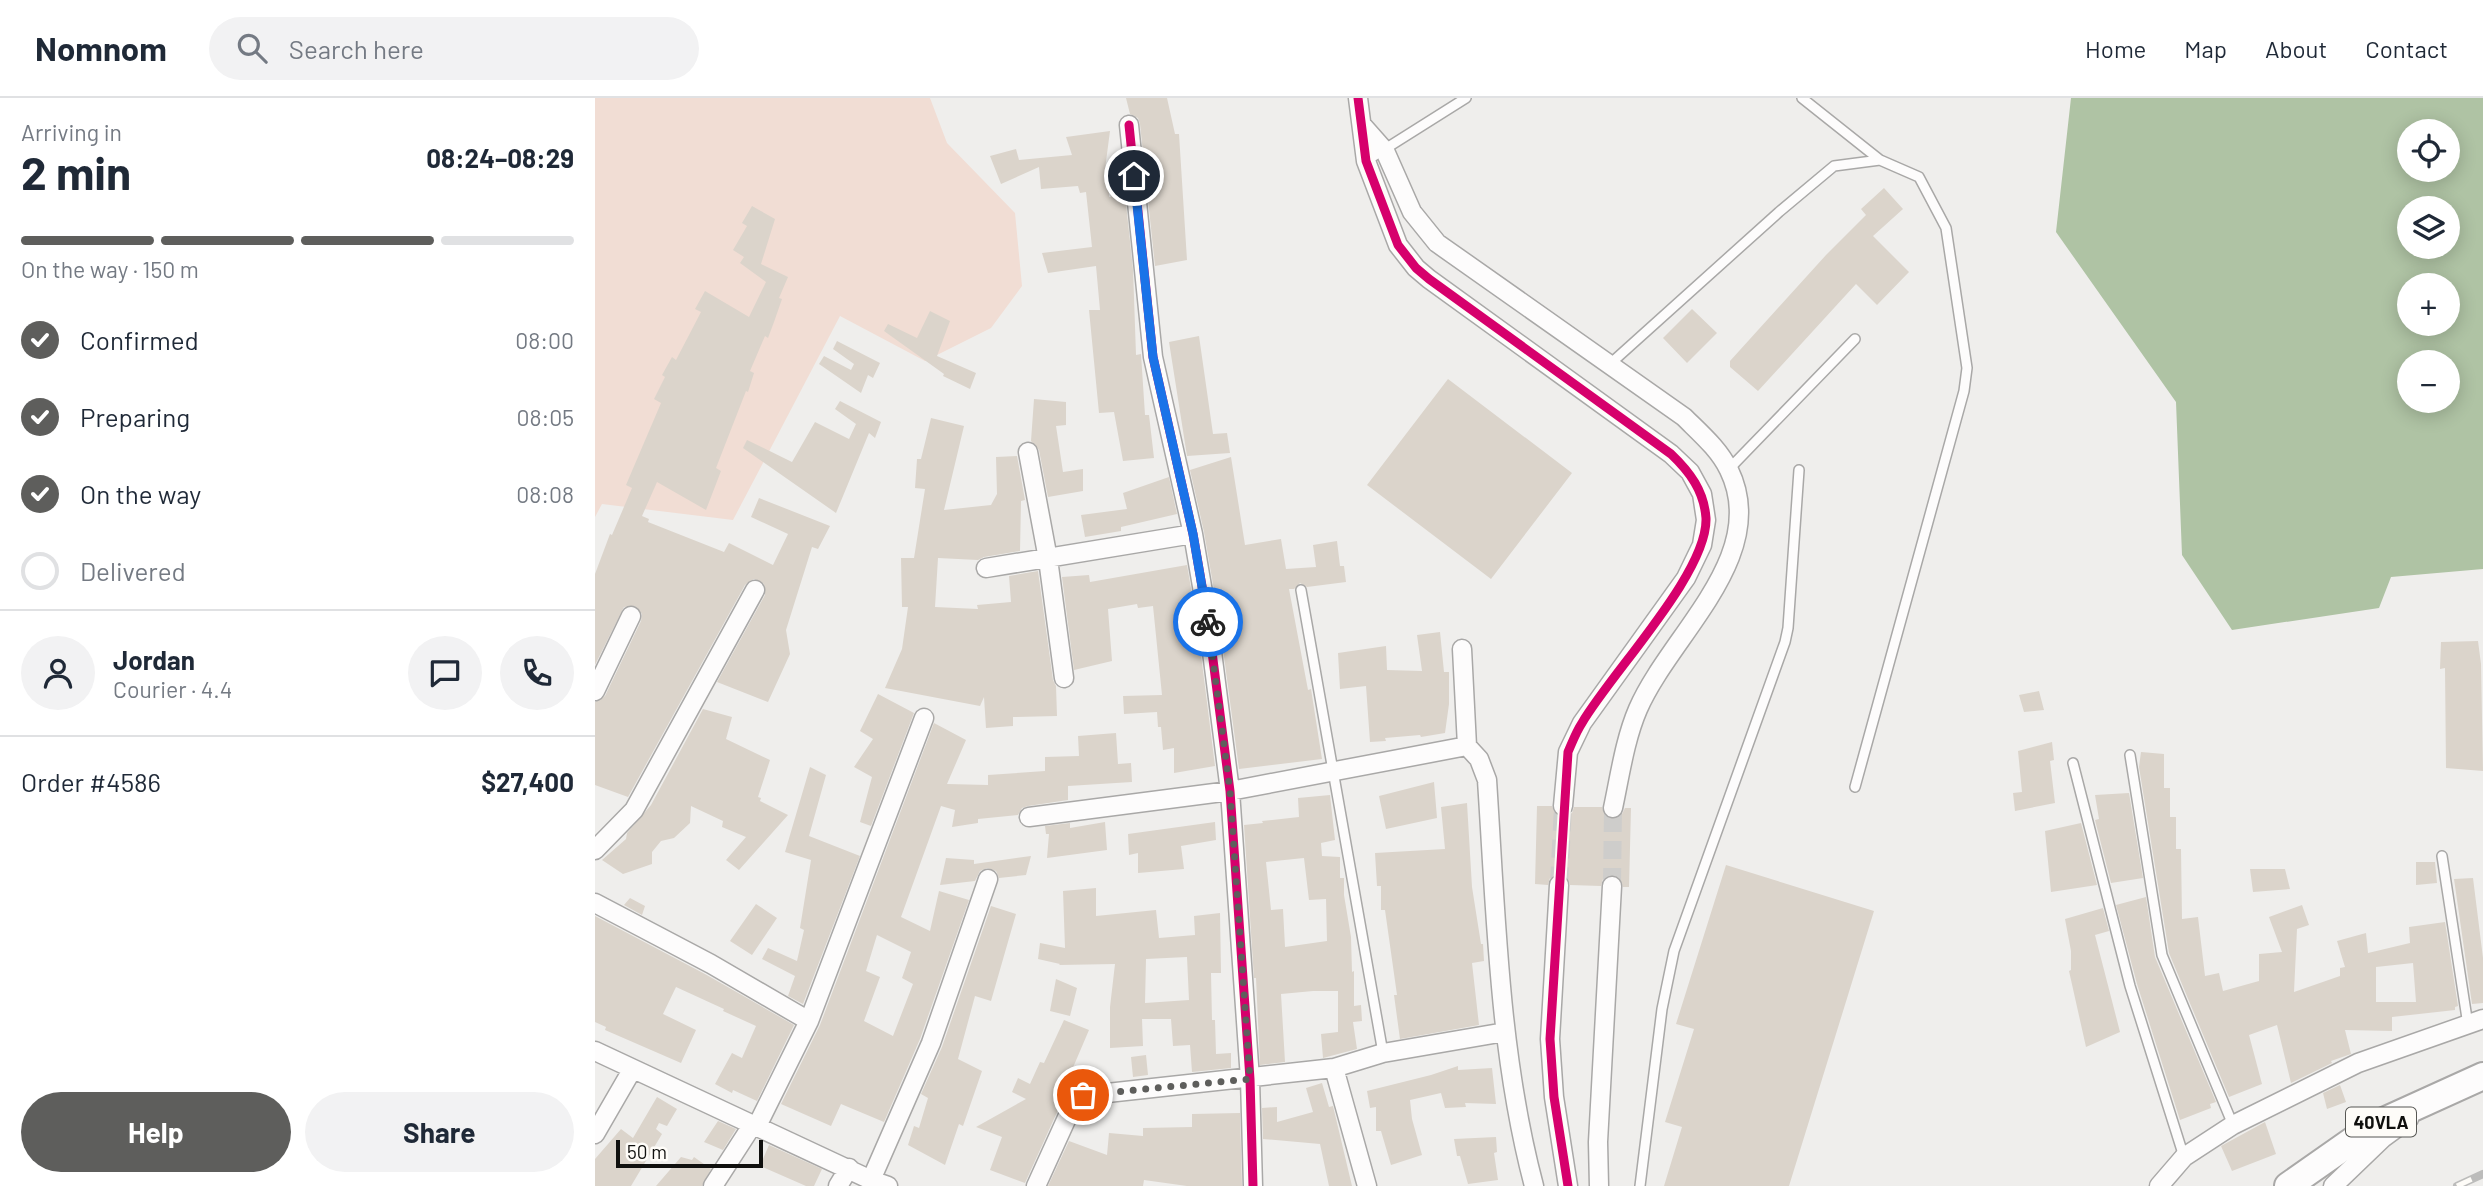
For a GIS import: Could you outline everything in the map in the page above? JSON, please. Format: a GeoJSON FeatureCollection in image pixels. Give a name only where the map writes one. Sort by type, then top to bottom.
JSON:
{"type":"FeatureCollection","features":[{"type":"Feature","properties":{"kind":"main road","name":"40VLA"},"geometry":{"type":"LineString","coordinates":[[2288,1186],[2375,1125],[2483,1076]]}},
{"type":"Feature","properties":{"kind":"street"},"geometry":{"type":"LineString","coordinates":[[1358,98],[1366,161],[1398,245],[1416,268],[1671,454],[1689,472],[1702,494],[1706,520],[1702,545],[1686,578],[1581,723],[1568,752],[1563,806]]}},
{"type":"Feature","properties":{"kind":"street"},"geometry":{"type":"LineString","coordinates":[[1129,125],[1153,357],[1193,534],[1208,621],[1230,791],[1250,1079],[1253,1186]]}},
{"type":"Feature","properties":{"kind":"street"},"geometry":{"type":"LineString","coordinates":[[1362,125],[1385,151],[1412,212],[1437,243],[1684,417],[1710,442],[1729,469],[1739,501],[1738,535],[1727,567],[1655,677],[1638,710],[1613,808]]}},
{"type":"Feature","properties":{"kind":"street"},"geometry":{"type":"LineString","coordinates":[[1028,452],[1048,559],[1064,678]]}},
{"type":"Feature","properties":{"kind":"street"},"geometry":{"type":"LineString","coordinates":[[986,568],[1193,534]]}},
{"type":"Feature","properties":{"kind":"street"},"geometry":{"type":"LineString","coordinates":[[595,850],[634,810],[755,590]]}},
{"type":"Feature","properties":{"kind":"street"},"geometry":{"type":"LineString","coordinates":[[595,691],[631,616]]}},
{"type":"Feature","properties":{"kind":"street"},"geometry":{"type":"LineString","coordinates":[[1462,649],[1467,746],[1479,759],[1487,780],[1505,1032],[1522,1140],[1534,1186]]}},
{"type":"Feature","properties":{"kind":"street"},"geometry":{"type":"LineString","coordinates":[[713,1186],[755,1125],[809,1021],[924,718]]}},
{"type":"Feature","properties":{"kind":"street"},"geometry":{"type":"LineString","coordinates":[[1029,817],[1230,791],[1467,746]]}},
{"type":"Feature","properties":{"kind":"street"},"geometry":{"type":"LineString","coordinates":[[595,1051],[879,1183],[988,880]]}},
{"type":"Feature","properties":{"kind":"street"},"geometry":{"type":"LineString","coordinates":[[1559,885],[1550,1039],[1554,1097],[1568,1186]]}},
{"type":"Feature","properties":{"kind":"street"},"geometry":{"type":"LineString","coordinates":[[1599,1186],[1598,1142],[1612,886]]}},
{"type":"Feature","properties":{"kind":"street"},"geometry":{"type":"LineString","coordinates":[[595,902],[711,964],[809,1021]]}},
{"type":"Feature","properties":{"kind":"street"},"geometry":{"type":"LineString","coordinates":[[2159,1186],[2184,1157],[2233,1125],[2358,1063],[2475,1022]]}},
{"type":"Feature","properties":{"kind":"street"},"geometry":{"type":"LineString","coordinates":[[1036,1186],[1076,1098],[1080,1096],[1334,1068],[1383,1053],[1505,1032]]}},
{"type":"Feature","properties":{"kind":"street"},"geometry":{"type":"LineString","coordinates":[[1334,1068],[1367,1186]]}},
{"type":"Feature","properties":{"kind":"street"},"geometry":{"type":"LineString","coordinates":[[595,1134],[632,1070]]}},
{"type":"Feature","properties":{"kind":"street"},"geometry":{"type":"LineString","coordinates":[[2333,1186],[2383,1138],[2454,1087]]}},
{"type":"Feature","properties":{"kind":"street"},"geometry":{"type":"LineString","coordinates":[[838,1186],[849,1168]]}},
{"type":"Feature","properties":{"kind":"lane"},"geometry":{"type":"LineString","coordinates":[[1366,161],[1466,98]]}},
{"type":"Feature","properties":{"kind":"lane"},"geometry":{"type":"LineString","coordinates":[[1802,98],[1880,160],[1919,177],[1946,228],[1967,368],[1964,391],[1855,787]]}},
{"type":"Feature","properties":{"kind":"lane"},"geometry":{"type":"LineString","coordinates":[[1610,364],[1834,166],[1880,160]]}},
{"type":"Feature","properties":{"kind":"lane"},"geometry":{"type":"LineString","coordinates":[[1729,469],[1855,340]]}},
{"type":"Feature","properties":{"kind":"lane"},"geometry":{"type":"LineString","coordinates":[[1640,1186],[1662,1009],[1674,951],[1786,642],[1799,470]]}},
{"type":"Feature","properties":{"kind":"lane"},"geometry":{"type":"LineString","coordinates":[[1301,590],[1383,1053]]}},
{"type":"Feature","properties":{"kind":"lane"},"geometry":{"type":"LineString","coordinates":[[2130,755],[2162,955],[2233,1125]]}},
{"type":"Feature","properties":{"kind":"lane"},"geometry":{"type":"LineString","coordinates":[[2073,763],[2130,986],[2184,1157]]}},
{"type":"Feature","properties":{"kind":"lane"},"geometry":{"type":"LineString","coordinates":[[2442,856],[2475,1022]]}},
{"type":"Feature","properties":{"kind":"shaded area"},"geometry":{"type":"Polygon","coordinates":[[[595,98],[930,98],[947,143],[1015,213],[1022,286],[991,328],[925,361],[840,316],[733,520],[602,504],[595,517],[595,98]]]}},
{"type":"Feature","properties":{"kind":"shaded area"},"geometry":{"type":"Polygon","coordinates":[[[2071,98],[2483,98],[2483,569],[2391,577],[2379,608],[2232,630],[2182,555],[2176,402],[2056,232],[2071,98]]]}},
{"type":"Feature","properties":{"kind":"building"},"geometry":{"type":"Polygon","coordinates":[[[1126,98],[1167,98],[1175,134],[1179,134],[1187,260],[1155,266],[1140,124],[1138,118],[1130,114],[1126,98]]]}},
{"type":"Feature","properties":{"kind":"building"},"geometry":{"type":"Polygon","coordinates":[[[1110,131],[1105,169],[1109,169],[1109,197],[1125,195],[1133,269],[1136,355],[1141,354],[1145,415],[1149,415],[1154,458],[1123,461],[1114,412],[1099,413],[1089,310],[1100,310],[1096,266],[1048,273],[1042,253],[1092,247],[1086,192],[1080,193],[1078,186],[1041,189],[1039,167],[1001,184],[990,156],[1016,149],[1019,160],[1072,155],[1066,137],[1110,131]]]}},
{"type":"Feature","properties":{"kind":"building"},"geometry":{"type":"Polygon","coordinates":[[[1884,188],[1903,209],[1873,236],[1909,272],[1877,305],[1856,284],[1758,391],[1730,367],[1730,361],[1866,215],[1861,209],[1884,188]]]}},
{"type":"Feature","properties":{"kind":"building"},"geometry":{"type":"Polygon","coordinates":[[[752,206],[775,219],[761,264],[788,277],[779,298],[782,299],[774,322],[750,371],[754,373],[748,392],[746,391],[716,468],[721,471],[706,510],[657,482],[642,516],[649,519],[648,522],[724,552],[729,543],[773,565],[788,534],[751,517],[759,498],[830,526],[818,549],[812,547],[786,630],[790,654],[768,702],[717,682],[765,595],[764,584],[754,579],[745,585],[628,797],[595,785],[595,702],[605,696],[642,614],[635,606],[624,607],[595,665],[595,574],[632,488],[626,485],[661,403],[654,399],[665,377],[662,375],[672,357],[676,360],[701,312],[695,309],[705,291],[749,317],[766,282],[740,263],[744,257],[733,250],[747,226],[742,223],[752,206]]]}},
{"type":"Feature","properties":{"kind":"building"},"geometry":{"type":"Polygon","coordinates":[[[1692,309],[1717,333],[1687,363],[1663,338],[1692,309]]]}},
{"type":"Feature","properties":{"kind":"building"},"geometry":{"type":"Polygon","coordinates":[[[930,311],[950,321],[937,356],[976,373],[970,389],[943,376],[944,374],[884,331],[888,324],[917,338],[930,311]]]}},
{"type":"Feature","properties":{"kind":"building"},"geometry":{"type":"Polygon","coordinates":[[[1199,336],[1213,434],[1227,433],[1230,453],[1187,456],[1169,342],[1199,336]]]}},
{"type":"Feature","properties":{"kind":"building"},"geometry":{"type":"Polygon","coordinates":[[[837,341],[880,363],[873,378],[868,375],[861,393],[819,364],[824,356],[851,370],[854,364],[833,349],[837,341]]]}},
{"type":"Feature","properties":{"kind":"building"},"geometry":{"type":"Polygon","coordinates":[[[1448,379],[1572,473],[1491,579],[1367,485],[1448,379]]]}},
{"type":"Feature","properties":{"kind":"building"},"geometry":{"type":"Polygon","coordinates":[[[1034,399],[1066,402],[1066,425],[1056,426],[1063,472],[1083,469],[1083,491],[1048,497],[1039,450],[1031,441],[1034,399]]]}},
{"type":"Feature","properties":{"kind":"building"},"geometry":{"type":"Polygon","coordinates":[[[840,401],[881,422],[875,438],[869,433],[836,513],[743,448],[747,440],[792,462],[815,422],[849,439],[856,424],[835,409],[840,401]]]}},
{"type":"Feature","properties":{"kind":"building"},"geometry":{"type":"Polygon","coordinates":[[[931,418],[964,426],[944,510],[991,505],[997,494],[996,457],[1017,456],[1025,500],[1021,501],[1020,551],[978,560],[938,558],[935,607],[978,609],[977,605],[1011,602],[1009,576],[1038,571],[1056,686],[1057,716],[1013,717],[1013,726],[986,728],[984,697],[980,706],[885,688],[902,649],[908,607],[902,607],[901,558],[914,558],[925,489],[915,488],[917,459],[921,459],[931,418]]]}},
{"type":"Feature","properties":{"kind":"building"},"geometry":{"type":"Polygon","coordinates":[[[1231,457],[1245,545],[1281,539],[1286,569],[1316,567],[1313,545],[1337,541],[1340,566],[1344,566],[1346,582],[1307,587],[1300,583],[1294,589],[1289,589],[1308,690],[1311,689],[1322,759],[1239,769],[1219,619],[1190,470],[1231,457]]]}},
{"type":"Feature","properties":{"kind":"building"},"geometry":{"type":"Polygon","coordinates":[[[1169,477],[1177,514],[1121,527],[1121,531],[1085,537],[1081,515],[1127,509],[1123,493],[1169,477]]]}},
{"type":"Feature","properties":{"kind":"building"},"geometry":{"type":"Polygon","coordinates":[[[1187,565],[1215,766],[1174,773],[1174,748],[1163,750],[1157,712],[1124,714],[1123,696],[1162,695],[1153,606],[1138,608],[1137,604],[1108,609],[1112,661],[1074,670],[1062,577],[1089,575],[1090,582],[1187,565]]]}},
{"type":"Feature","properties":{"kind":"building"},"geometry":{"type":"Polygon","coordinates":[[[1440,632],[1444,672],[1449,672],[1445,733],[1385,738],[1386,741],[1370,742],[1366,686],[1340,689],[1338,653],[1386,646],[1387,670],[1422,671],[1417,635],[1440,632]]]}},
{"type":"Feature","properties":{"kind":"building"},"geometry":{"type":"Polygon","coordinates":[[[2478,641],[2481,664],[2483,771],[2446,768],[2445,668],[2440,669],[2441,642],[2478,641]]]}},
{"type":"Feature","properties":{"kind":"building"},"geometry":{"type":"Polygon","coordinates":[[[2039,691],[2044,710],[2024,712],[2019,695],[2039,691]]]}},
{"type":"Feature","properties":{"kind":"building"},"geometry":{"type":"Polygon","coordinates":[[[878,694],[914,713],[871,826],[860,822],[872,777],[854,767],[873,739],[860,731],[878,694]]]}},
{"type":"Feature","properties":{"kind":"building"},"geometry":{"type":"Polygon","coordinates":[[[703,709],[732,717],[726,739],[770,760],[758,797],[761,798],[760,801],[788,815],[739,870],[726,860],[746,837],[722,827],[723,821],[691,806],[690,823],[674,838],[661,841],[652,852],[652,864],[623,874],[602,860],[626,839],[627,833],[651,805],[703,709]]]}},
{"type":"Feature","properties":{"kind":"building"},"geometry":{"type":"Polygon","coordinates":[[[934,723],[966,740],[947,784],[988,785],[988,775],[1045,771],[1045,757],[1079,756],[1078,736],[1116,733],[1118,764],[1131,763],[1132,782],[1068,786],[1068,800],[1028,806],[1022,808],[1018,815],[978,819],[978,823],[952,827],[955,810],[941,806],[901,917],[930,931],[939,891],[969,900],[920,1039],[884,1122],[841,1104],[831,1126],[781,1104],[820,1025],[934,723]],[[877,935],[866,971],[880,977],[864,1021],[893,1036],[913,984],[902,978],[911,952],[877,935]]]}},
{"type":"Feature","properties":{"kind":"building"},"geometry":{"type":"Polygon","coordinates":[[[2052,742],[2054,760],[2050,761],[2055,803],[2015,811],[2013,793],[2022,792],[2018,751],[2052,742]]]}},
{"type":"Feature","properties":{"kind":"building"},"geometry":{"type":"Polygon","coordinates":[[[2141,752],[2164,754],[2164,788],[2170,788],[2170,817],[2176,817],[2176,849],[2181,849],[2182,919],[2198,917],[2205,976],[2219,973],[2223,991],[2259,981],[2259,954],[2282,952],[2269,917],[2302,905],[2309,925],[2297,929],[2294,992],[2340,976],[2340,968],[2345,967],[2337,941],[2366,933],[2368,953],[2410,943],[2409,927],[2445,922],[2458,1006],[2455,1010],[2392,1017],[2392,1031],[2345,1030],[2351,1054],[2331,1061],[2332,1063],[2291,1083],[2277,1025],[2249,1035],[2262,1084],[2229,1097],[2169,953],[2139,767],[2141,752]],[[2413,963],[2376,967],[2376,1002],[2416,1002],[2413,963]]]}},
{"type":"Feature","properties":{"kind":"building"},"geometry":{"type":"Polygon","coordinates":[[[810,767],[826,775],[809,836],[860,856],[803,1004],[788,996],[795,976],[762,959],[768,948],[797,961],[804,930],[800,928],[811,860],[785,852],[810,767]]]}},
{"type":"Feature","properties":{"kind":"building"},"geometry":{"type":"Polygon","coordinates":[[[1434,782],[1437,818],[1386,829],[1379,796],[1434,782]]]}},
{"type":"Feature","properties":{"kind":"building"},"geometry":{"type":"Polygon","coordinates":[[[2129,793],[2143,878],[2111,883],[2095,820],[2099,819],[2095,795],[2129,793]]]}},
{"type":"Feature","properties":{"kind":"building"},"geometry":{"type":"Polygon","coordinates":[[[1330,795],[1335,840],[1321,843],[1322,856],[1340,857],[1340,878],[1344,878],[1351,937],[1354,1006],[1361,1005],[1362,1021],[1353,1022],[1357,1049],[1323,1058],[1321,1034],[1338,1032],[1338,991],[1281,994],[1285,1062],[1260,1065],[1244,825],[1299,817],[1298,798],[1330,795]],[[1304,858],[1266,862],[1271,910],[1283,909],[1285,947],[1327,941],[1326,899],[1309,900],[1304,858]]]}},
{"type":"Feature","properties":{"kind":"building"},"geometry":{"type":"Polygon","coordinates":[[[1467,803],[1472,887],[1484,961],[1472,963],[1479,1025],[1400,1039],[1394,995],[1397,995],[1385,910],[1381,910],[1381,886],[1377,886],[1375,853],[1445,849],[1441,807],[1467,803]]]}},
{"type":"Feature","properties":{"kind":"building"},"geometry":{"type":"Polygon","coordinates":[[[1537,806],[1552,806],[1556,815],[1563,817],[1572,813],[1574,807],[1602,807],[1605,816],[1611,819],[1621,816],[1625,808],[1631,808],[1629,887],[1623,887],[1619,877],[1612,875],[1603,879],[1601,886],[1570,885],[1566,876],[1559,874],[1550,878],[1548,885],[1535,884],[1537,806]]]}},
{"type":"Feature","properties":{"kind":"building"},"geometry":{"type":"Polygon","coordinates":[[[1105,822],[1107,850],[1047,858],[1049,834],[1046,834],[1045,826],[1070,823],[1070,828],[1105,822]]]}},
{"type":"Feature","properties":{"kind":"building"},"geometry":{"type":"Polygon","coordinates":[[[1215,822],[1216,840],[1181,846],[1184,869],[1138,873],[1138,853],[1129,855],[1128,834],[1215,822]]]}},
{"type":"Feature","properties":{"kind":"building"},"geometry":{"type":"Polygon","coordinates":[[[2081,823],[2097,885],[2051,892],[2045,831],[2081,823]]]}},
{"type":"Feature","properties":{"kind":"building"},"geometry":{"type":"Polygon","coordinates":[[[1031,856],[1026,875],[999,878],[996,871],[987,868],[980,871],[975,881],[940,885],[946,858],[974,860],[974,864],[1031,856]]]}},
{"type":"Feature","properties":{"kind":"building"},"geometry":{"type":"Polygon","coordinates":[[[2416,862],[2435,862],[2437,883],[2416,885],[2416,862]]]}},
{"type":"Feature","properties":{"kind":"building"},"geometry":{"type":"Polygon","coordinates":[[[1726,865],[1874,911],[1789,1186],[1664,1186],[1682,1127],[1665,1122],[1694,1029],[1676,1024],[1726,865]]]}},
{"type":"Feature","properties":{"kind":"building"},"geometry":{"type":"Polygon","coordinates":[[[2250,869],[2285,869],[2290,889],[2253,892],[2250,869]]]}},
{"type":"Feature","properties":{"kind":"building"},"geometry":{"type":"Polygon","coordinates":[[[2473,878],[2483,958],[2483,1003],[2472,1004],[2454,879],[2473,878]]]}},
{"type":"Feature","properties":{"kind":"building"},"geometry":{"type":"Polygon","coordinates":[[[1096,888],[1096,916],[1156,910],[1159,938],[1195,935],[1194,916],[1220,913],[1221,973],[1211,973],[1212,1020],[1215,1020],[1216,1054],[1231,1053],[1231,1068],[1192,1072],[1190,1045],[1173,1046],[1171,1019],[1142,1019],[1143,1046],[1110,1048],[1110,1007],[1115,964],[1059,965],[1038,959],[1040,943],[1065,948],[1063,891],[1096,888]],[[1187,957],[1146,959],[1145,1003],[1189,1000],[1187,957]]]}},
{"type":"Feature","properties":{"kind":"building"},"geometry":{"type":"Polygon","coordinates":[[[2146,897],[2155,957],[2216,1102],[2210,1104],[2211,1108],[2180,1120],[2137,984],[2116,905],[2146,897]]]}},
{"type":"Feature","properties":{"kind":"building"},"geometry":{"type":"Polygon","coordinates":[[[630,898],[645,906],[642,915],[624,905],[630,898]]]}},
{"type":"Feature","properties":{"kind":"building"},"geometry":{"type":"Polygon","coordinates":[[[756,904],[777,918],[752,955],[730,941],[756,904]]]}},
{"type":"Feature","properties":{"kind":"building"},"geometry":{"type":"Polygon","coordinates":[[[991,906],[1016,914],[991,1001],[975,996],[958,1059],[982,1071],[963,1126],[959,1124],[945,1165],[908,1145],[914,1126],[919,1128],[928,1098],[921,1094],[942,1047],[991,906]]]}},
{"type":"Feature","properties":{"kind":"building"},"geometry":{"type":"Polygon","coordinates":[[[2103,908],[2109,931],[2095,935],[2120,1032],[2086,1047],[2069,971],[2071,951],[2065,919],[2103,908]]]}},
{"type":"Feature","properties":{"kind":"building"},"geometry":{"type":"Polygon","coordinates":[[[595,916],[794,1025],[757,1101],[715,1084],[732,1053],[742,1058],[756,1026],[723,1011],[724,1009],[676,987],[663,1014],[696,1030],[681,1063],[605,1030],[606,1027],[595,1022],[595,916]]]}},
{"type":"Feature","properties":{"kind":"building"},"geometry":{"type":"Polygon","coordinates":[[[1056,979],[1077,988],[1070,1016],[1050,1011],[1056,979]]]}},
{"type":"Feature","properties":{"kind":"building"},"geometry":{"type":"Polygon","coordinates":[[[1064,1020],[1089,1030],[1060,1098],[1063,1099],[1025,1183],[990,1170],[1002,1137],[976,1127],[1026,1099],[1012,1092],[1018,1078],[1030,1084],[1040,1062],[1044,1063],[1064,1020]]]}},
{"type":"Feature","properties":{"kind":"building"},"geometry":{"type":"Polygon","coordinates":[[[1146,1055],[1148,1075],[1133,1077],[1131,1057],[1146,1055]]]}},
{"type":"Feature","properties":{"kind":"building"},"geometry":{"type":"Polygon","coordinates":[[[1458,1066],[1458,1070],[1492,1068],[1496,1104],[1465,1103],[1466,1107],[1445,1108],[1441,1093],[1410,1100],[1422,1155],[1391,1165],[1381,1131],[1376,1131],[1376,1107],[1370,1108],[1367,1091],[1458,1066]]]}},
{"type":"Feature","properties":{"kind":"building"},"geometry":{"type":"Polygon","coordinates":[[[1322,1083],[1329,1107],[1333,1106],[1352,1186],[1329,1186],[1320,1144],[1263,1139],[1262,1108],[1277,1107],[1277,1122],[1313,1112],[1306,1088],[1322,1083]]]}},
{"type":"Feature","properties":{"kind":"building"},"geometry":{"type":"Polygon","coordinates":[[[2340,1085],[2346,1102],[2327,1109],[2323,1093],[2340,1085]]]}},
{"type":"Feature","properties":{"kind":"building"},"geometry":{"type":"Polygon","coordinates":[[[657,1097],[677,1109],[667,1126],[659,1123],[656,1129],[662,1134],[631,1186],[595,1186],[595,1159],[621,1129],[633,1138],[657,1097]]]}},
{"type":"Feature","properties":{"kind":"building"},"geometry":{"type":"Polygon","coordinates":[[[1240,1113],[1242,1186],[1187,1186],[1144,1180],[1143,1186],[1048,1186],[1069,1141],[1107,1155],[1109,1133],[1143,1136],[1143,1128],[1192,1127],[1192,1114],[1240,1113]]]}},
{"type":"Feature","properties":{"kind":"building"},"geometry":{"type":"Polygon","coordinates":[[[718,1121],[736,1129],[723,1150],[704,1142],[718,1121]]]}},
{"type":"Feature","properties":{"kind":"building"},"geometry":{"type":"Polygon","coordinates":[[[2265,1122],[2276,1154],[2232,1171],[2221,1146],[2265,1122]]]}},
{"type":"Feature","properties":{"kind":"building"},"geometry":{"type":"Polygon","coordinates":[[[1496,1137],[1497,1152],[1494,1153],[1498,1180],[1468,1184],[1460,1156],[1457,1156],[1454,1139],[1496,1137]]]}},
{"type":"Feature","properties":{"kind":"building"},"geometry":{"type":"Polygon","coordinates":[[[769,1145],[822,1169],[814,1186],[806,1186],[760,1166],[769,1145]]]}},
{"type":"Feature","properties":{"kind":"building"},"geometry":{"type":"Polygon","coordinates":[[[681,1157],[692,1160],[694,1157],[711,1169],[702,1186],[656,1186],[681,1157]]]}},
{"type":"Feature","properties":{"kind":"tunnel"},"geometry":{"type":"LineString","coordinates":[[1559,885],[1563,806]]}},
{"type":"Feature","properties":{"kind":"tunnel"},"geometry":{"type":"LineString","coordinates":[[1612,886],[1613,808]]}},
{"type":"Feature","properties":{"kind":"railway"},"geometry":{"type":"LineString","coordinates":[[2457,1186],[2483,1174]]}},
{"type":"Feature","properties":{"kind":"cycle path"},"geometry":{"type":"LineString","coordinates":[[1358,98],[1366,161],[1398,245],[1416,268],[1671,454],[1695,483],[1705,508],[1702,541],[1692,566],[1656,622],[1596,702],[1580,726],[1568,752],[1550,1039],[1554,1097],[1568,1186]]}},
{"type":"Feature","properties":{"kind":"cycle path"},"geometry":{"type":"LineString","coordinates":[[1129,125],[1153,357],[1193,534],[1208,621],[1230,791],[1250,1079],[1253,1186]]}},
{"type":"Feature","properties":{"kind":"way so far"},"geometry":{"type":"LineString","coordinates":[[1083,1095],[1250,1079],[1230,791],[1208,622]]}},
{"type":"Feature","properties":{"kind":"route"},"geometry":{"type":"LineString","coordinates":[[1134,176],[1153,357],[1193,534],[1208,622]]}}]}
